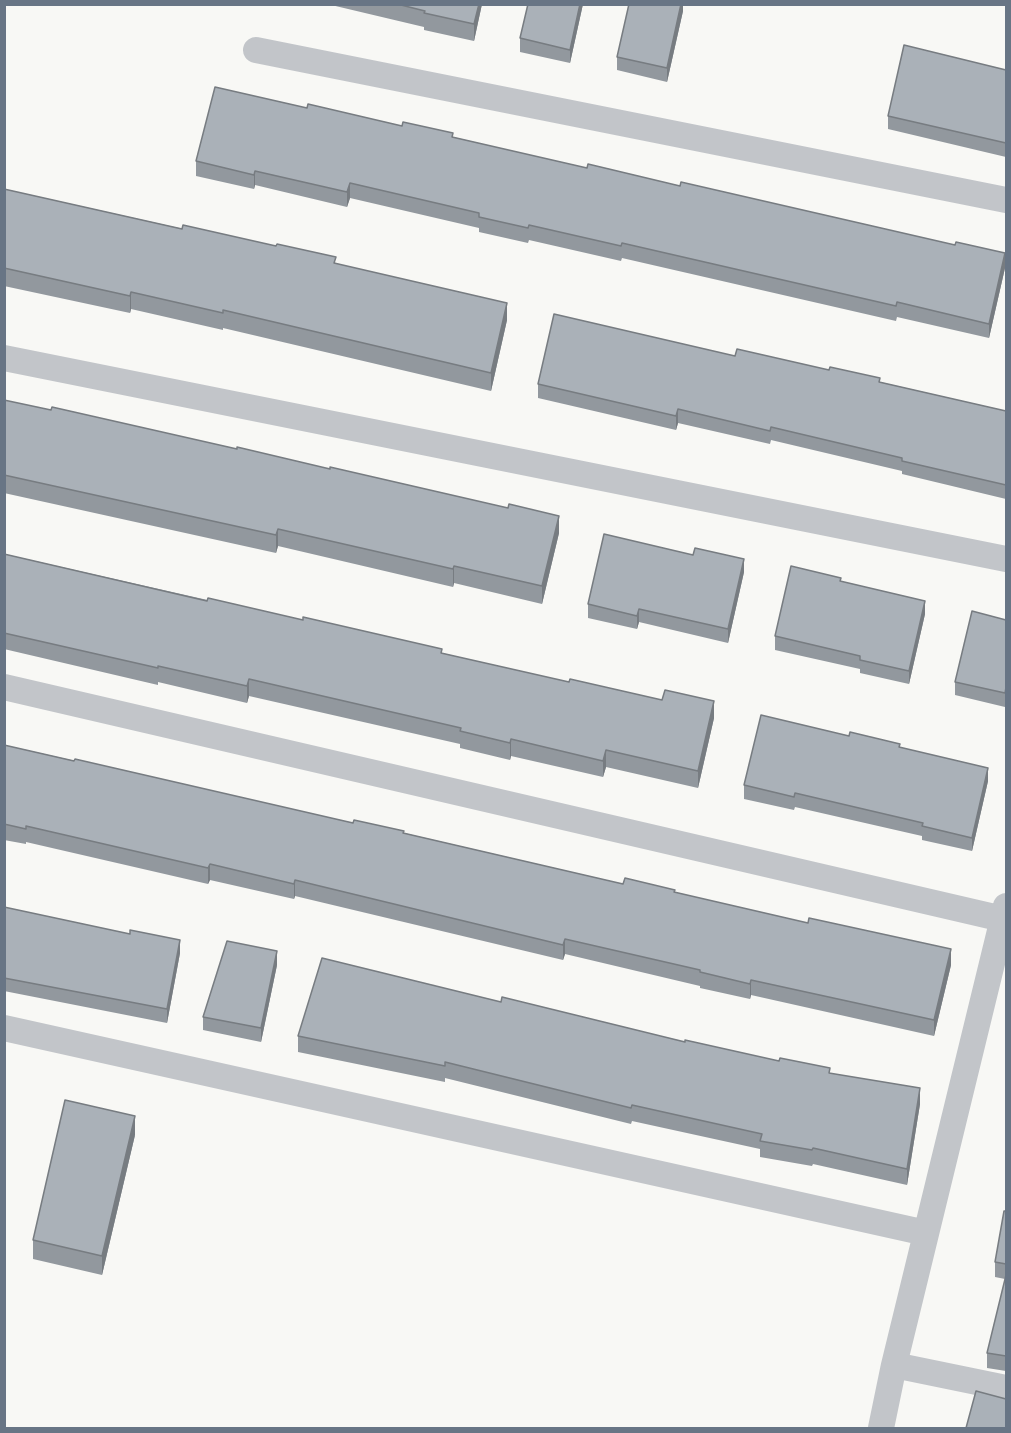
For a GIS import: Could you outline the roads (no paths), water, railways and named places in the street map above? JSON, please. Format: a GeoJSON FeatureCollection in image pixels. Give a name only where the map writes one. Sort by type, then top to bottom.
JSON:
{"type":"FeatureCollection","features":[{"type":"Feature","properties":{"kind":"street"},"geometry":{"type":"LineString","coordinates":[[255,50],[1006,200]]}},
{"type":"Feature","properties":{"kind":"street"},"geometry":{"type":"LineString","coordinates":[[4,358],[1006,559]]}},
{"type":"Feature","properties":{"kind":"street"},"geometry":{"type":"LineString","coordinates":[[4,687],[1005,913],[894,1365],[881,1428]]}},
{"type":"Feature","properties":{"kind":"street"},"geometry":{"type":"LineString","coordinates":[[4,1028],[926,1233]]}},
{"type":"Feature","properties":{"kind":"street"},"geometry":{"type":"LineString","coordinates":[[894,1365],[1006,1388]]}}]}
